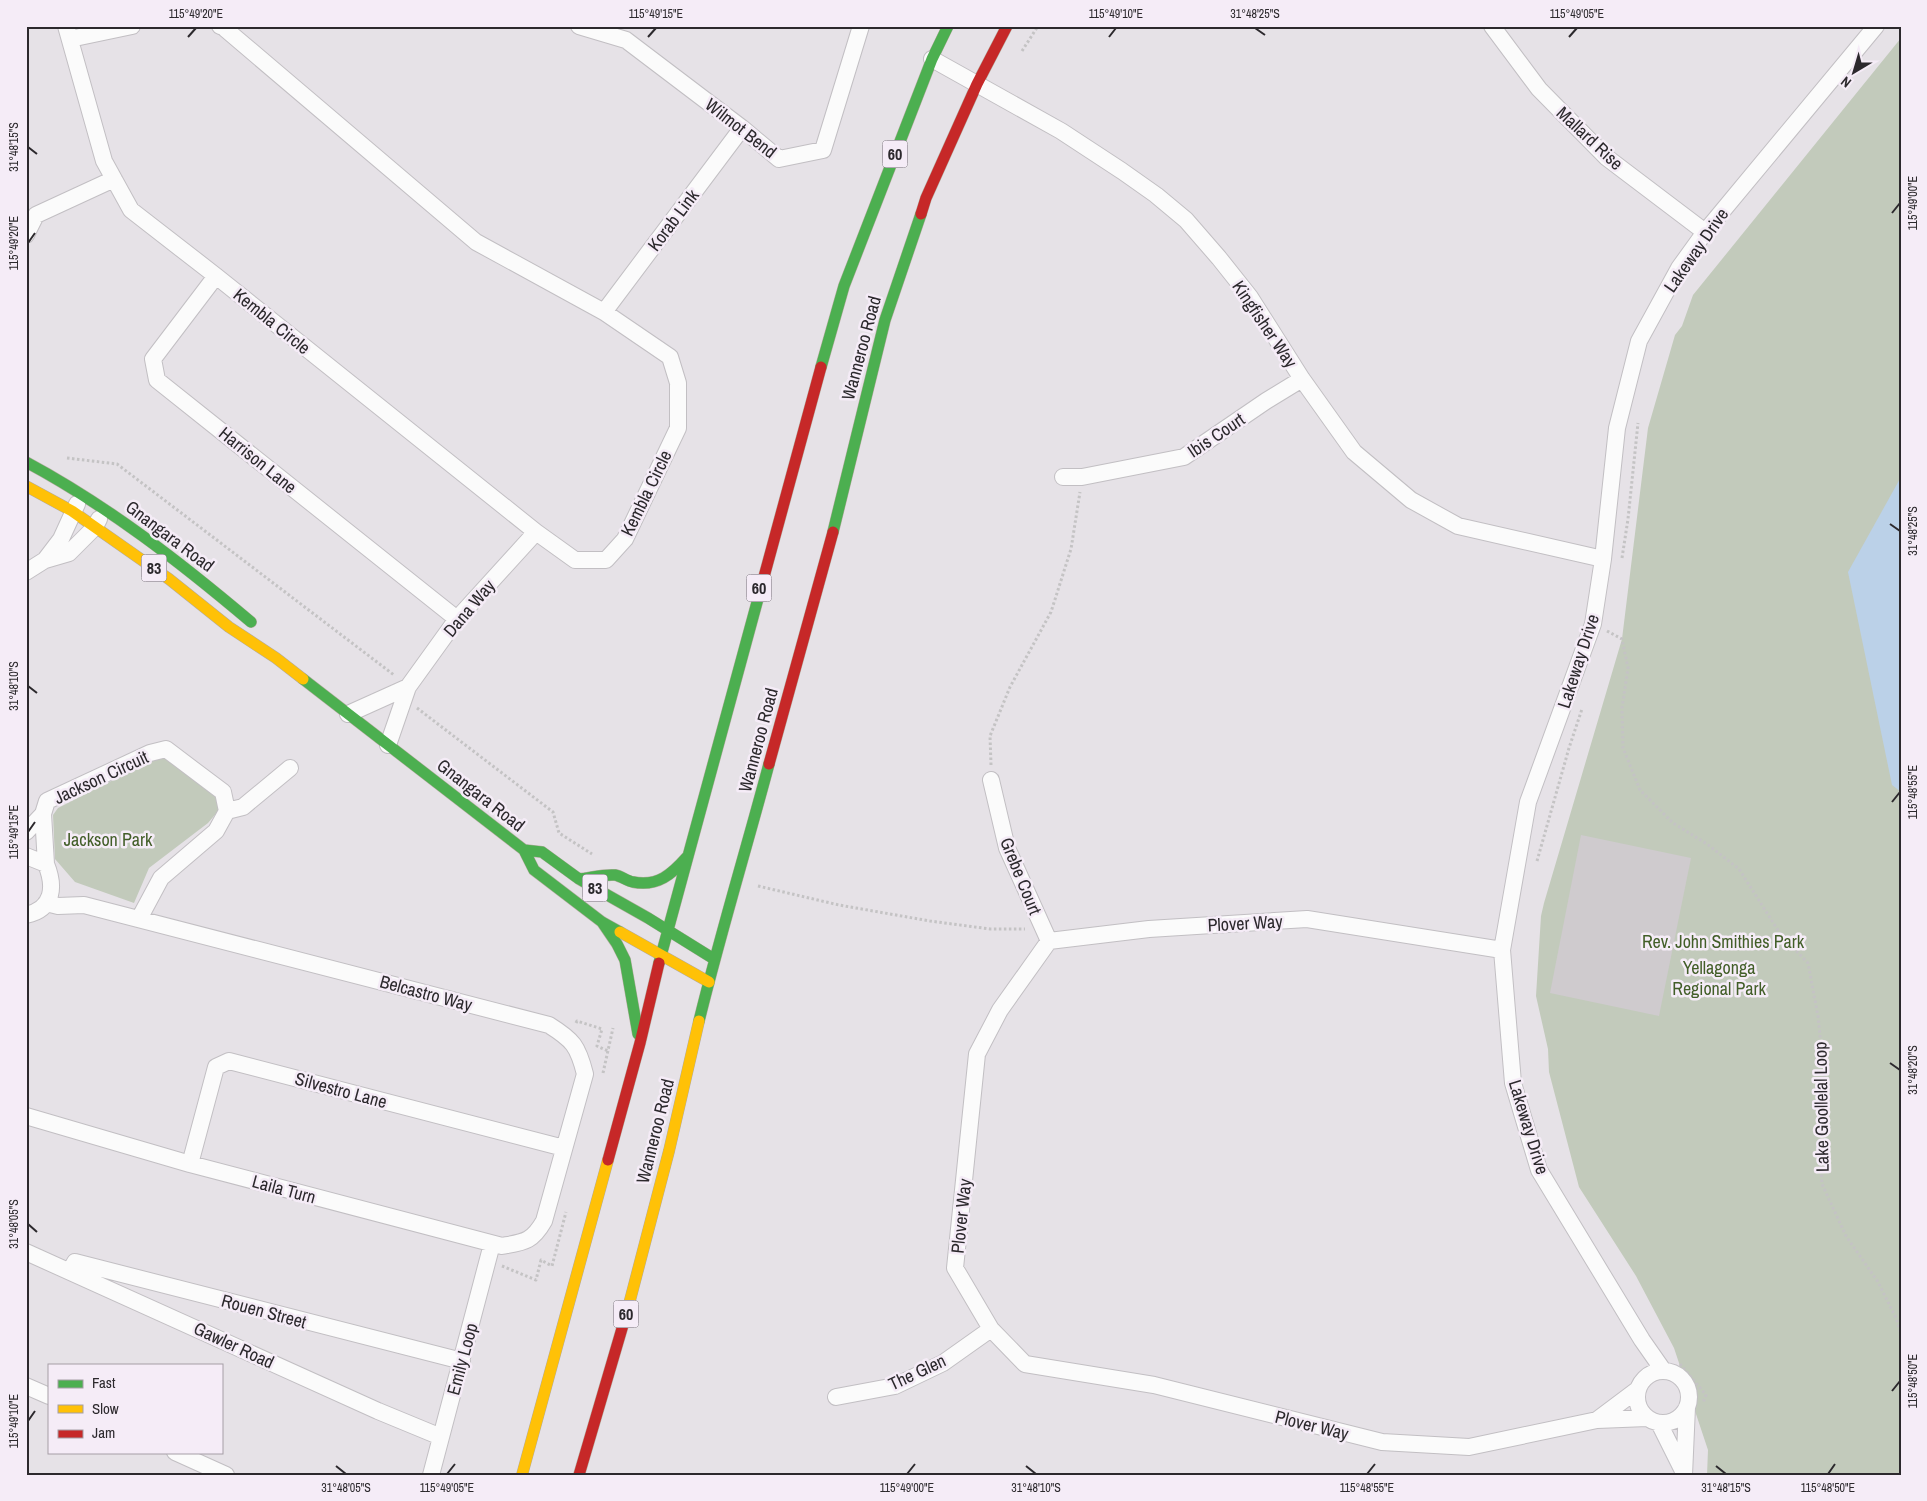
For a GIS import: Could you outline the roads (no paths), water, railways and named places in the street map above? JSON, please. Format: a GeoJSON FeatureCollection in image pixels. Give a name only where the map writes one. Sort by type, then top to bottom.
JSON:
{"type":"FeatureCollection","features":[{"type":"Feature","properties":{"kind":"main road","name":"Wanneroo Road"},"geometry":{"type":"LineString","coordinates":[[522,1475],[640,1043],[666,930],[844,286],[932,59],[948,26]]}},
{"type":"Feature","properties":{"kind":"main road","name":"Wanneroo Road"},"geometry":{"type":"LineString","coordinates":[[579,1475],[631,1298],[669,1151],[714,959],[738,880],[832,535],[885,320],[926,198],[977,84],[1007,26]]}},
{"type":"Feature","properties":{"kind":"main road","name":"Gnangara Road"},"geometry":{"type":"LineString","coordinates":[[26,462],[62,480],[140,533],[251,623],[276,658]]}},
{"type":"Feature","properties":{"kind":"main road","name":"Gnangara Road"},"geometry":{"type":"LineString","coordinates":[[26,486],[72,512],[169,579],[229,627],[276,658],[524,850],[534,870],[602,922],[709,982]]}},
{"type":"Feature","properties":{"kind":"main road","name":"Gnangara Road"},"geometry":{"type":"LineString","coordinates":[[524,850],[542,852],[579,879],[714,959]]}},
{"type":"Feature","properties":{"kind":"main road"},"geometry":{"type":"LineString","coordinates":[[579,879],[616,875],[632,882],[663,880],[670,876],[686,857]]}},
{"type":"Feature","properties":{"kind":"main road","name":"83"},"geometry":{"type":"LineString","coordinates":[[602,922],[625,960],[640,1043]]}},
{"type":"Feature","properties":{"kind":"street","name":"Kembla Circle"},"geometry":{"type":"LineString","coordinates":[[132,26],[68,33],[104,161],[131,210],[536,532],[575,560],[606,560],[625,539],[678,428],[678,383],[670,357],[604,312],[476,242],[220,26]]}},
{"type":"Feature","properties":{"kind":"street","name":"Wilmot Bend"},"geometry":{"type":"LineString","coordinates":[[579,26],[626,40],[742,128],[779,159],[823,150],[861,26]]}},
{"type":"Feature","properties":{"kind":"street","name":"Mallard Rise"},"geometry":{"type":"LineString","coordinates":[[1492,26],[1539,89],[1606,157],[1705,232]]}},
{"type":"Feature","properties":{"kind":"street","name":"Lakeway Drive"},"geometry":{"type":"LineString","coordinates":[[1663,1370],[1642,1340],[1539,1170],[1513,1083],[1502,950],[1528,802],[1604,626],[1603,559],[1616,428],[1639,341],[1679,268],[1705,232],[1876,26]]}},
{"type":"Feature","properties":{"kind":"street","name":"Kingfisher Way"},"geometry":{"type":"LineString","coordinates":[[932,59],[1061,131],[1156,195],[1186,220],[1250,297],[1302,379],[1354,452],[1411,500],[1458,526],[1603,559]]}},
{"type":"Feature","properties":{"kind":"street","name":"Korab Link"},"geometry":{"type":"LineString","coordinates":[[604,312],[742,128]]}},
{"type":"Feature","properties":{"kind":"street"},"geometry":{"type":"LineString","coordinates":[[26,235],[36,215],[114,178]]}},
{"type":"Feature","properties":{"kind":"street","name":"Harrison Lane"},"geometry":{"type":"LineString","coordinates":[[216,276],[153,359],[156,380],[457,619]]}},
{"type":"Feature","properties":{"kind":"street","name":"Ibis Court"},"geometry":{"type":"LineString","coordinates":[[1063,477],[1082,477],[1184,457],[1302,379]]}},
{"type":"Feature","properties":{"kind":"street"},"geometry":{"type":"LineString","coordinates":[[45,560],[60,539],[82,494]]}},
{"type":"Feature","properties":{"kind":"street"},"geometry":{"type":"LineString","coordinates":[[26,572],[45,560],[69,553],[95,528],[105,509]]}},
{"type":"Feature","properties":{"kind":"street","name":"Dana Way"},"geometry":{"type":"LineString","coordinates":[[388,745],[408,687],[457,619],[536,532]]}},
{"type":"Feature","properties":{"kind":"street","name":"Dana Way"},"geometry":{"type":"LineString","coordinates":[[348,714],[408,687]]}},
{"type":"Feature","properties":{"kind":"street","name":"Jackson Circuit"},"geometry":{"type":"LineString","coordinates":[[52,884],[46,864],[43,814],[47,801],[150,753],[166,749],[223,792],[227,811]]}},
{"type":"Feature","properties":{"kind":"street"},"geometry":{"type":"LineString","coordinates":[[139,919],[161,878],[216,830],[227,811],[243,807],[290,768]]}},
{"type":"Feature","properties":{"kind":"street","name":"Grebe Court"},"geometry":{"type":"LineString","coordinates":[[991,780],[1007,848],[1046,935]]}},
{"type":"Feature","properties":{"kind":"street","name":"Jackson Circuit"},"geometry":{"type":"LineString","coordinates":[[26,832],[43,814]]}},
{"type":"Feature","properties":{"kind":"street"},"geometry":{"type":"LineString","coordinates":[[26,856],[46,864]]}},
{"type":"Feature","properties":{"kind":"street"},"geometry":{"type":"LineString","coordinates":[[27,915],[38,911],[46,903],[51,894],[52,884]]}},
{"type":"Feature","properties":{"kind":"street","name":"Belcastro Way"},"geometry":{"type":"LineString","coordinates":[[52,884],[84,905]]}},
{"type":"Feature","properties":{"kind":"street","name":"Belcastro Way"},"geometry":{"type":"LineString","coordinates":[[46,903],[58,906],[84,905],[139,919],[549,1025],[568,1037],[580,1054],[584,1074],[544,1221],[539,1230]]}},
{"type":"Feature","properties":{"kind":"street","name":"Plover Way"},"geometry":{"type":"LineString","coordinates":[[1502,950],[1307,919],[1046,935],[1000,1010],[977,1054],[956,1268],[991,1330],[1025,1364],[1154,1385],[1382,1442],[1469,1447],[1597,1420],[1653,1420]]}},
{"type":"Feature","properties":{"kind":"street","name":"Silvestro Lane"},"geometry":{"type":"LineString","coordinates":[[190,1164],[216,1066],[228,1061],[564,1148]]}},
{"type":"Feature","properties":{"kind":"street","name":"Laila Turn"},"geometry":{"type":"LineString","coordinates":[[26,1116],[190,1164],[492,1244],[502,1246],[525,1242],[539,1230]]}},
{"type":"Feature","properties":{"kind":"street","name":"Emily Loop"},"geometry":{"type":"LineString","coordinates":[[431,1475],[492,1244]]}},
{"type":"Feature","properties":{"kind":"street","name":"Gawler Road"},"geometry":{"type":"LineString","coordinates":[[26,1252],[378,1411],[441,1437]]}},
{"type":"Feature","properties":{"kind":"street","name":"Rouen Street"},"geometry":{"type":"LineString","coordinates":[[70,1271],[75,1262],[462,1362]]}},
{"type":"Feature","properties":{"kind":"street","name":"The Glen"},"geometry":{"type":"LineString","coordinates":[[836,1397],[895,1386],[943,1362],[991,1330]]}},
{"type":"Feature","properties":{"kind":"street","name":"Lakeway Drive"},"geometry":{"type":"LineString","coordinates":[[1640,1385],[1642,1340]]}},
{"type":"Feature","properties":{"kind":"street"},"geometry":{"type":"LineString","coordinates":[[1653,1420],[1668,1423],[1676,1420],[1687,1407],[1690,1397],[1688,1388],[1684,1381],[1674,1373],[1663,1370],[1650,1374],[1640,1385],[1636,1399],[1638,1408],[1653,1420],[1684,1474]]}},
{"type":"Feature","properties":{"kind":"street","name":"Plover Way"},"geometry":{"type":"LineString","coordinates":[[1597,1420],[1640,1385]]}},
{"type":"Feature","properties":{"kind":"street"},"geometry":{"type":"LineString","coordinates":[[26,1386],[48,1396]]}},
{"type":"Feature","properties":{"kind":"street"},"geometry":{"type":"LineString","coordinates":[[1684,1474],[1687,1407]]}},
{"type":"Feature","properties":{"kind":"street"},"geometry":{"type":"LineString","coordinates":[[179,1454],[226,1475]]}},
{"type":"Feature","properties":{"kind":"water"},"geometry":{"type":"Polygon","coordinates":[[[1901,477],[1901,792],[1892,785],[1848,572],[1901,477]]]}},
{"type":"Feature","properties":{"kind":"park label","name":"Jackson Park"},"geometry":{"type":"Point","coordinates":[108,839]}},
{"type":"Feature","properties":{"kind":"park label","name":"Rev. John Smithies Park"},"geometry":{"type":"Point","coordinates":[1723,941]}},
{"type":"Feature","properties":{"kind":"park label","name":"Yellagonga Regional Park"},"geometry":{"type":"Point","coordinates":[1719,978]}}]}
